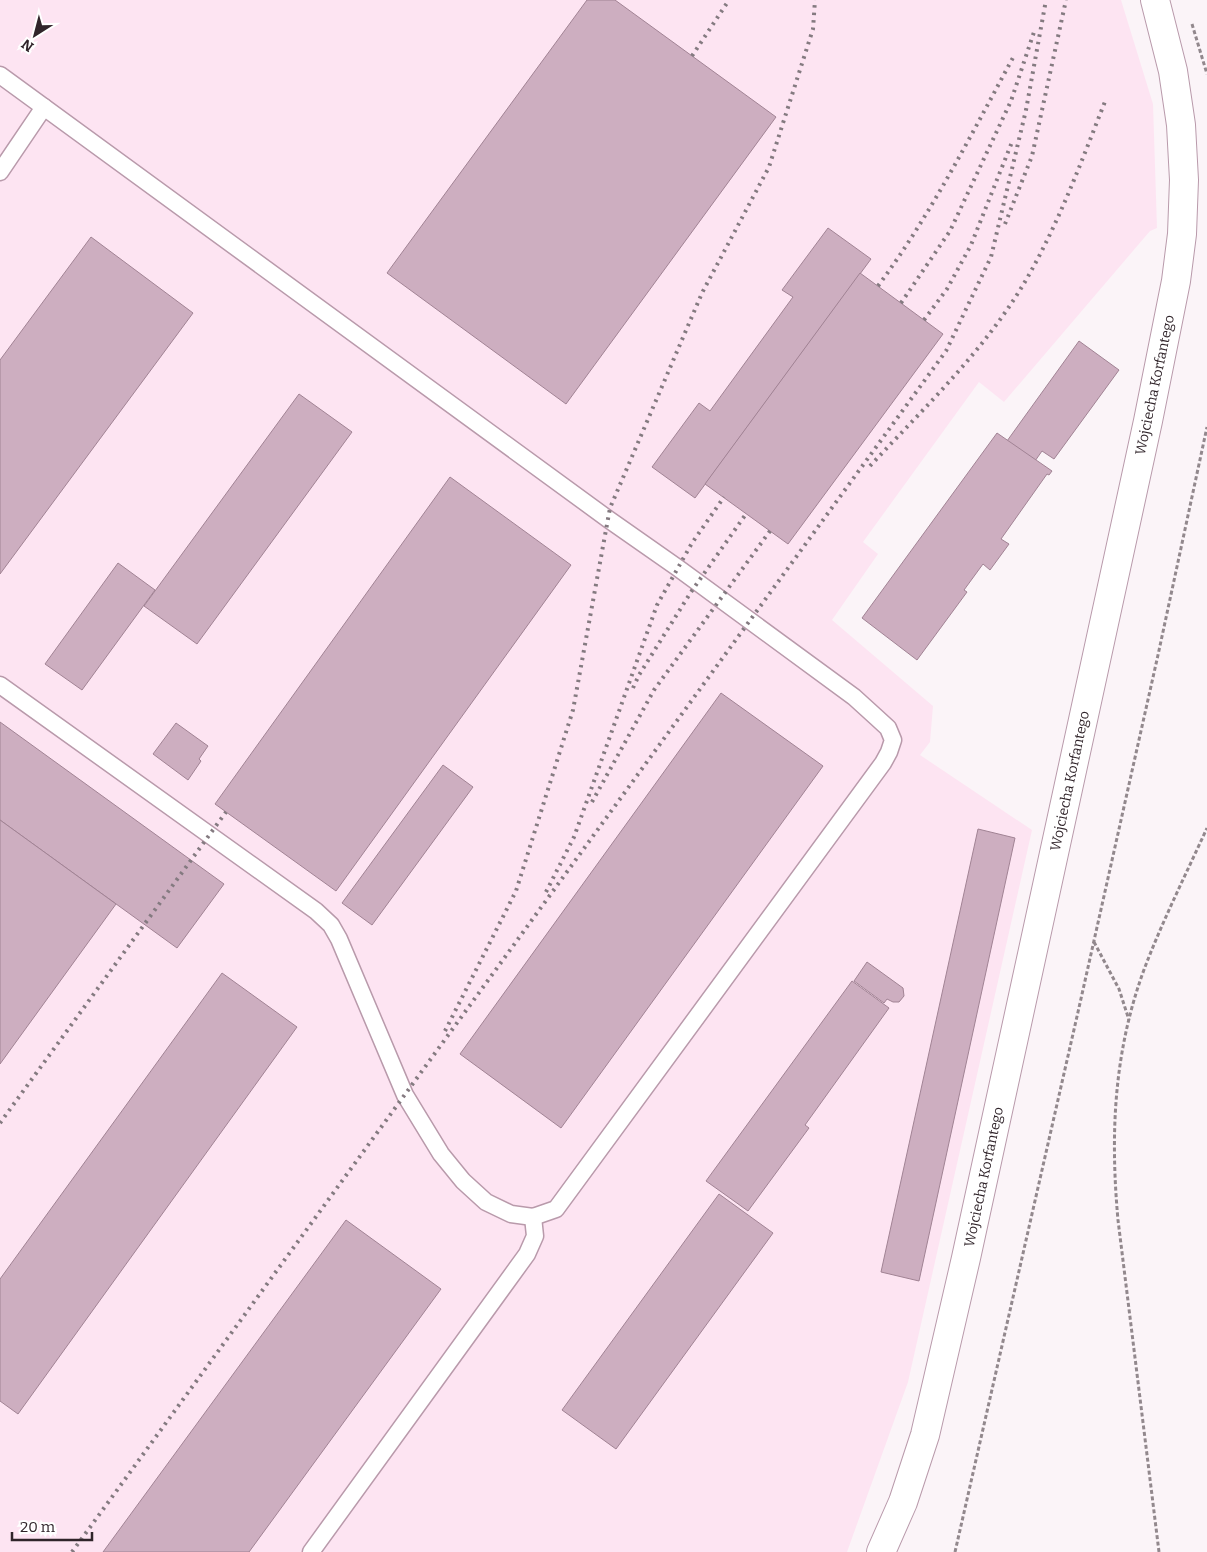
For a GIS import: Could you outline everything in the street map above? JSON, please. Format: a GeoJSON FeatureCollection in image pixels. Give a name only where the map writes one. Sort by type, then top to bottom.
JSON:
{"type":"FeatureCollection","features":[{"type":"Feature","properties":{"kind":"street","name":"Wojciecha Korfantego"},"geometry":{"type":"LineString","coordinates":[[881,1552],[903,1502],[925,1435],[960,1286],[1148,421],[1176,280],[1182,234],[1184,180],[1181,125],[1173,71],[1155,0]]}},
{"type":"Feature","properties":{"kind":"lane"},"geometry":{"type":"LineString","coordinates":[[0,75],[608,520],[854,697],[888,728],[893,740],[889,752],[877,771],[556,1209],[533,1217],[511,1214],[486,1202],[462,1181],[441,1154],[405,1095],[331,925],[316,911],[0,684]]}},
{"type":"Feature","properties":{"kind":"lane"},"geometry":{"type":"LineString","coordinates":[[0,172],[44,107]]}},
{"type":"Feature","properties":{"kind":"lane"},"geometry":{"type":"LineString","coordinates":[[310,1552],[527,1254],[535,1236],[533,1217]]}},
{"type":"Feature","properties":{"kind":"path"},"geometry":{"type":"LineString","coordinates":[[1189,17],[1207,74]]}},
{"type":"Feature","properties":{"kind":"path"},"geometry":{"type":"LineString","coordinates":[[955,1552],[1094,941],[1207,427]]}},
{"type":"Feature","properties":{"kind":"path"},"geometry":{"type":"LineString","coordinates":[[1159,1552],[1114,1174],[1114,1125],[1119,1071],[1130,1020],[1145,967],[1207,828]]}},
{"type":"Feature","properties":{"kind":"path"},"geometry":{"type":"LineString","coordinates":[[1094,941],[1119,989],[1130,1020]]}},
{"type":"Feature","properties":{"kind":"shaded area"},"geometry":{"type":"Polygon","coordinates":[[[0,0],[1121,0],[1153,104],[1157,228],[1150,231],[1004,402],[979,382],[863,542],[878,554],[832,620],[933,706],[930,742],[920,755],[1032,830],[908,1382],[847,1552],[0,1552],[0,0]]]}},
{"type":"Feature","properties":{"kind":"building"},"geometry":{"type":"Polygon","coordinates":[[[587,0],[615,0],[776,117],[566,404],[387,273],[587,0]]]}},
{"type":"Feature","properties":{"kind":"building"},"geometry":{"type":"Polygon","coordinates":[[[828,228],[871,259],[695,498],[652,467],[699,403],[710,411],[793,297],[782,290],[828,228]]]}},
{"type":"Feature","properties":{"kind":"building"},"geometry":{"type":"Polygon","coordinates":[[[91,237],[193,313],[0,574],[0,360],[91,237]]]}},
{"type":"Feature","properties":{"kind":"building"},"geometry":{"type":"Polygon","coordinates":[[[860,273],[943,334],[788,544],[705,484],[860,273]]]}},
{"type":"Feature","properties":{"kind":"building"},"geometry":{"type":"Polygon","coordinates":[[[1079,341],[1119,370],[1054,459],[1042,451],[1035,461],[1007,441],[1079,341]]]}},
{"type":"Feature","properties":{"kind":"building"},"geometry":{"type":"Polygon","coordinates":[[[299,394],[352,432],[197,644],[144,606],[299,394]]]}},
{"type":"Feature","properties":{"kind":"building"},"geometry":{"type":"Polygon","coordinates":[[[997,433],[1052,471],[1049,475],[1047,474],[1001,539],[1009,544],[990,570],[983,564],[964,590],[967,592],[917,660],[862,618],[997,433]]]}},
{"type":"Feature","properties":{"kind":"building"},"geometry":{"type":"Polygon","coordinates":[[[450,477],[571,565],[336,891],[215,804],[450,477]]]}},
{"type":"Feature","properties":{"kind":"building"},"geometry":{"type":"Polygon","coordinates":[[[118,563],[155,590],[82,690],[45,664],[118,563]]]}},
{"type":"Feature","properties":{"kind":"building"},"geometry":{"type":"Polygon","coordinates":[[[721,693],[823,766],[561,1128],[460,1054],[721,693]]]}},
{"type":"Feature","properties":{"kind":"building"},"geometry":{"type":"Polygon","coordinates":[[[0,722],[224,884],[177,948],[0,820],[0,722]]]}},
{"type":"Feature","properties":{"kind":"building"},"geometry":{"type":"Polygon","coordinates":[[[176,723],[208,746],[199,759],[201,761],[188,780],[153,754],[176,723]]]}},
{"type":"Feature","properties":{"kind":"building"},"geometry":{"type":"Polygon","coordinates":[[[443,765],[473,787],[372,925],[342,903],[443,765]]]}},
{"type":"Feature","properties":{"kind":"building"},"geometry":{"type":"Polygon","coordinates":[[[0,820],[116,904],[0,1064],[0,820]]]}},
{"type":"Feature","properties":{"kind":"building"},"geometry":{"type":"Polygon","coordinates":[[[978,829],[1015,838],[919,1281],[881,1272],[978,829]]]}},
{"type":"Feature","properties":{"kind":"building"},"geometry":{"type":"Polygon","coordinates":[[[867,962],[903,988],[904,996],[899,1002],[887,999],[884,1003],[854,981],[867,962]]]}},
{"type":"Feature","properties":{"kind":"building"},"geometry":{"type":"Polygon","coordinates":[[[222,973],[297,1027],[18,1414],[0,1401],[0,1279],[222,973]]]}},
{"type":"Feature","properties":{"kind":"building"},"geometry":{"type":"Polygon","coordinates":[[[852,981],[889,1008],[805,1125],[809,1128],[748,1211],[706,1181],[852,981]]]}},
{"type":"Feature","properties":{"kind":"building"},"geometry":{"type":"Polygon","coordinates":[[[719,1194],[773,1233],[616,1449],[562,1410],[719,1194]]]}},
{"type":"Feature","properties":{"kind":"building"},"geometry":{"type":"Polygon","coordinates":[[[346,1220],[441,1289],[249,1552],[103,1552],[346,1220]]]}},
{"type":"Feature","properties":{"kind":"railway"},"geometry":{"type":"LineString","coordinates":[[692,56],[729,0]]}},
{"type":"Feature","properties":{"kind":"railway"},"geometry":{"type":"LineString","coordinates":[[445,1031],[516,891],[573,710],[610,508],[702,293],[769,167],[813,29],[815,0]]}},
{"type":"Feature","properties":{"kind":"railway"},"geometry":{"type":"LineString","coordinates":[[72,1552],[946,351],[991,257],[1026,110],[1046,0]]}},
{"type":"Feature","properties":{"kind":"railway"},"geometry":{"type":"LineString","coordinates":[[1005,224],[1032,156],[1066,0]]}},
{"type":"Feature","properties":{"kind":"railway"},"geometry":{"type":"LineString","coordinates":[[901,303],[950,231],[1011,101],[1035,29]]}},
{"type":"Feature","properties":{"kind":"railway"},"geometry":{"type":"LineString","coordinates":[[878,286],[934,201],[1015,54]]}},
{"type":"Feature","properties":{"kind":"railway"},"geometry":{"type":"LineString","coordinates":[[870,466],[933,400],[973,354],[1010,306],[1049,236],[1106,99]]}},
{"type":"Feature","properties":{"kind":"railway"},"geometry":{"type":"LineString","coordinates":[[924,320],[947,289],[971,245],[1012,142]]}},
{"type":"Feature","properties":{"kind":"railway"},"geometry":{"type":"LineString","coordinates":[[546,892],[574,837],[657,605],[692,543],[724,497]]}},
{"type":"Feature","properties":{"kind":"railway"},"geometry":{"type":"LineString","coordinates":[[633,688],[639,675],[691,592],[746,514]]}},
{"type":"Feature","properties":{"kind":"railway"},"geometry":{"type":"LineString","coordinates":[[592,802],[654,690],[770,531]]}},
{"type":"Feature","properties":{"kind":"railway"},"geometry":{"type":"LineString","coordinates":[[0,1123],[226,812]]}}]}
